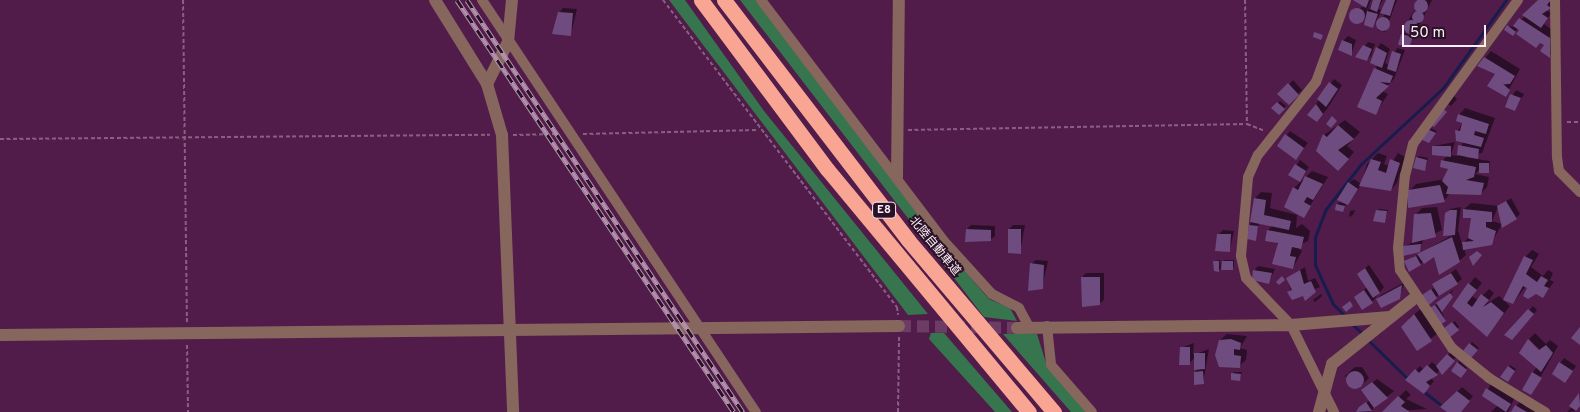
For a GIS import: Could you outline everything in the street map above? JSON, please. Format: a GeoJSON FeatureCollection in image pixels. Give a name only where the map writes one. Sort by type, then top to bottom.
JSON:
{"type":"FeatureCollection","features":[{"type":"Feature","properties":{"kind":"highway","name":"E8"},"geometry":{"type":"LineString","coordinates":[[701,0],[827,169],[1029,412]]}},
{"type":"Feature","properties":{"kind":"highway","name":"北陸自動車道"},"geometry":{"type":"LineString","coordinates":[[724,0],[908,240],[1054,412]]}},
{"type":"Feature","properties":{"kind":"street"},"geometry":{"type":"LineString","coordinates":[[435,0],[487,84],[502,135],[512,332],[513,412]]}},
{"type":"Feature","properties":{"kind":"street"},"geometry":{"type":"LineString","coordinates":[[482,0],[508,42],[756,412]]}},
{"type":"Feature","properties":{"kind":"street"},"geometry":{"type":"LineString","coordinates":[[487,84],[508,42],[512,0]]}},
{"type":"Feature","properties":{"kind":"street"},"geometry":{"type":"LineString","coordinates":[[761,0],[970,272],[992,294],[1019,308],[1023,327],[1291,325],[1390,317]]}},
{"type":"Feature","properties":{"kind":"street"},"geometry":{"type":"LineString","coordinates":[[897,177],[900,130],[899,0]]}},
{"type":"Feature","properties":{"kind":"street"},"geometry":{"type":"LineString","coordinates":[[1334,412],[1324,388],[1291,325],[1246,278],[1241,256],[1248,177],[1274,134],[1316,82],[1346,0]]}},
{"type":"Feature","properties":{"kind":"street"},"geometry":{"type":"LineString","coordinates":[[1518,0],[1413,144],[1405,175],[1398,248],[1400,270],[1416,297],[1452,348],[1489,378],[1545,412]]}},
{"type":"Feature","properties":{"kind":"street"},"geometry":{"type":"LineString","coordinates":[[1555,0],[1558,171],[1580,192]]}},
{"type":"Feature","properties":{"kind":"street"},"geometry":{"type":"LineString","coordinates":[[1319,412],[1332,364],[1416,297]]}},
{"type":"Feature","properties":{"kind":"street"},"geometry":{"type":"LineString","coordinates":[[0,335],[187,332],[512,332],[899,326]]}},
{"type":"Feature","properties":{"kind":"street"},"geometry":{"type":"LineString","coordinates":[[1047,326],[1051,365],[1092,412]]}},
{"type":"Feature","properties":{"kind":"path"},"geometry":{"type":"LineString","coordinates":[[184,0],[188,412]]}},
{"type":"Feature","properties":{"kind":"path"},"geometry":{"type":"LineString","coordinates":[[662,0],[758,130],[897,307],[899,326],[898,412]]}},
{"type":"Feature","properties":{"kind":"path"},"geometry":{"type":"LineString","coordinates":[[1245,0],[1244,113],[1247,124]]}},
{"type":"Feature","properties":{"kind":"path"},"geometry":{"type":"LineString","coordinates":[[1557,123],[1580,122]]}},
{"type":"Feature","properties":{"kind":"path"},"geometry":{"type":"LineString","coordinates":[[900,130],[1247,124],[1274,134]]}},
{"type":"Feature","properties":{"kind":"path"},"geometry":{"type":"LineString","coordinates":[[0,140],[502,135],[758,130]]}},
{"type":"Feature","properties":{"kind":"green space"},"geometry":{"type":"Polygon","coordinates":[[[669,0],[685,0],[764,111],[928,314],[908,315],[669,0]]]}},
{"type":"Feature","properties":{"kind":"green space"},"geometry":{"type":"Polygon","coordinates":[[[740,0],[756,0],[939,242],[989,299],[1010,308],[1017,321],[984,317],[740,0]]]}},
{"type":"Feature","properties":{"kind":"green space"},"geometry":{"type":"Polygon","coordinates":[[[931,333],[944,333],[1012,412],[995,412],[929,339],[931,333]]]}},
{"type":"Feature","properties":{"kind":"green space"},"geometry":{"type":"Polygon","coordinates":[[[1003,334],[1037,334],[1047,366],[1088,412],[1071,412],[1003,334]]]}},
{"type":"Feature","properties":{"kind":"building"},"geometry":{"type":"Polygon","coordinates":[[[1421,-1],[1426,1],[1428,6],[1426,11],[1421,13],[1416,11],[1414,6],[1416,1],[1421,-1]]]}},
{"type":"Feature","properties":{"kind":"building"},"geometry":{"type":"Polygon","coordinates":[[[1353,0],[1369,0],[1366,8],[1353,0]]]}},
{"type":"Feature","properties":{"kind":"building"},"geometry":{"type":"Polygon","coordinates":[[[1373,0],[1381,0],[1377,12],[1370,9],[1373,0]]]}},
{"type":"Feature","properties":{"kind":"building"},"geometry":{"type":"Polygon","coordinates":[[[1386,0],[1395,0],[1390,16],[1380,13],[1386,0]]]}},
{"type":"Feature","properties":{"kind":"building"},"geometry":{"type":"Polygon","coordinates":[[[1538,0],[1551,0],[1547,5],[1551,8],[1542,14],[1548,18],[1541,28],[1522,15],[1538,0]]]}},
{"type":"Feature","properties":{"kind":"building"},"geometry":{"type":"Polygon","coordinates":[[[1357,8],[1365,16],[1357,24],[1349,16],[1357,8]]]}},
{"type":"Feature","properties":{"kind":"building"},"geometry":{"type":"Polygon","coordinates":[[[1367,11],[1378,14],[1373,28],[1364,25],[1367,11]]]}},
{"type":"Feature","properties":{"kind":"building"},"geometry":{"type":"Polygon","coordinates":[[[1420,11],[1423,12],[1423,22],[1416,23],[1413,22],[1412,15],[1413,12],[1420,11]]]}},
{"type":"Feature","properties":{"kind":"building"},"geometry":{"type":"Polygon","coordinates":[[[558,12],[573,13],[571,36],[552,34],[558,12]]]}},
{"type":"Feature","properties":{"kind":"building"},"geometry":{"type":"Polygon","coordinates":[[[1383,17],[1388,19],[1390,24],[1388,29],[1383,31],[1378,29],[1376,24],[1378,19],[1383,17]]]}},
{"type":"Feature","properties":{"kind":"building"},"geometry":{"type":"Polygon","coordinates":[[[1519,18],[1550,38],[1550,58],[1540,51],[1544,45],[1540,43],[1536,48],[1516,34],[1519,30],[1513,26],[1519,18]]]}},
{"type":"Feature","properties":{"kind":"building"},"geometry":{"type":"Polygon","coordinates":[[[1408,20],[1414,20],[1418,27],[1414,34],[1408,34],[1404,30],[1404,24],[1408,20]]]}},
{"type":"Feature","properties":{"kind":"building"},"geometry":{"type":"Polygon","coordinates":[[[1507,25],[1516,32],[1513,36],[1504,30],[1507,25]]]}},
{"type":"Feature","properties":{"kind":"building"},"geometry":{"type":"Polygon","coordinates":[[[1314,32],[1323,35],[1321,40],[1313,37],[1314,32]]]}},
{"type":"Feature","properties":{"kind":"building"},"geometry":{"type":"Polygon","coordinates":[[[1401,34],[1413,37],[1410,45],[1398,45],[1401,34]]]}},
{"type":"Feature","properties":{"kind":"building"},"geometry":{"type":"Polygon","coordinates":[[[1342,40],[1352,44],[1352,56],[1338,50],[1342,40]]]}},
{"type":"Feature","properties":{"kind":"building"},"geometry":{"type":"Polygon","coordinates":[[[1363,45],[1372,49],[1367,61],[1355,57],[1363,45]]]}},
{"type":"Feature","properties":{"kind":"building"},"geometry":{"type":"Polygon","coordinates":[[[1376,47],[1387,53],[1382,68],[1370,63],[1376,47]]]}},
{"type":"Feature","properties":{"kind":"building"},"geometry":{"type":"Polygon","coordinates":[[[1392,51],[1401,54],[1396,72],[1387,69],[1392,51]]]}},
{"type":"Feature","properties":{"kind":"building"},"geometry":{"type":"Polygon","coordinates":[[[1484,57],[1515,76],[1510,84],[1503,84],[1510,90],[1506,97],[1487,86],[1495,74],[1477,66],[1484,57]]]}},
{"type":"Feature","properties":{"kind":"building"},"geometry":{"type":"Polygon","coordinates":[[[1374,68],[1393,76],[1390,83],[1380,82],[1389,86],[1376,98],[1382,101],[1376,115],[1357,107],[1374,68]]]}},
{"type":"Feature","properties":{"kind":"building"},"geometry":{"type":"Polygon","coordinates":[[[1329,82],[1338,89],[1326,107],[1317,99],[1329,82]]]}},
{"type":"Feature","properties":{"kind":"building"},"geometry":{"type":"Polygon","coordinates":[[[1288,83],[1299,95],[1289,105],[1277,94],[1288,83]]]}},
{"type":"Feature","properties":{"kind":"building"},"geometry":{"type":"Polygon","coordinates":[[[1510,94],[1521,98],[1515,111],[1505,107],[1510,94]]]}},
{"type":"Feature","properties":{"kind":"building"},"geometry":{"type":"Polygon","coordinates":[[[1277,102],[1285,109],[1279,115],[1271,108],[1277,102]]]}},
{"type":"Feature","properties":{"kind":"building"},"geometry":{"type":"Polygon","coordinates":[[[1316,104],[1323,114],[1317,122],[1307,115],[1316,104]]]}},
{"type":"Feature","properties":{"kind":"building"},"geometry":{"type":"Polygon","coordinates":[[[1442,108],[1447,112],[1434,127],[1429,124],[1442,108]]]}},
{"type":"Feature","properties":{"kind":"building"},"geometry":{"type":"Polygon","coordinates":[[[1458,114],[1489,124],[1486,134],[1475,131],[1474,135],[1484,138],[1481,147],[1456,141],[1455,130],[1460,131],[1462,123],[1456,121],[1458,114]]]}},
{"type":"Feature","properties":{"kind":"building"},"geometry":{"type":"Polygon","coordinates":[[[1332,116],[1337,121],[1331,128],[1326,124],[1332,116]]]}},
{"type":"Feature","properties":{"kind":"building"},"geometry":{"type":"Polygon","coordinates":[[[1338,125],[1354,139],[1338,150],[1349,159],[1338,171],[1316,151],[1323,134],[1327,137],[1338,125]]]}},
{"type":"Feature","properties":{"kind":"building"},"geometry":{"type":"Polygon","coordinates":[[[1425,128],[1436,133],[1429,143],[1420,139],[1425,128]]]}},
{"type":"Feature","properties":{"kind":"building"},"geometry":{"type":"Polygon","coordinates":[[[1285,134],[1304,148],[1296,160],[1277,146],[1285,134]]]}},
{"type":"Feature","properties":{"kind":"building"},"geometry":{"type":"Polygon","coordinates":[[[1458,145],[1479,149],[1478,159],[1457,155],[1458,145]]]}},
{"type":"Feature","properties":{"kind":"building"},"geometry":{"type":"Polygon","coordinates":[[[1432,146],[1451,146],[1451,157],[1432,155],[1432,146]]]}},
{"type":"Feature","properties":{"kind":"building"},"geometry":{"type":"Polygon","coordinates":[[[1416,157],[1427,160],[1425,171],[1413,168],[1416,157]]]}},
{"type":"Feature","properties":{"kind":"building"},"geometry":{"type":"Polygon","coordinates":[[[1371,159],[1381,162],[1378,170],[1386,173],[1390,159],[1400,163],[1391,191],[1359,186],[1371,159]]]}},
{"type":"Feature","properties":{"kind":"building"},"geometry":{"type":"Polygon","coordinates":[[[1441,160],[1476,167],[1474,177],[1466,180],[1484,183],[1481,195],[1446,194],[1448,187],[1442,181],[1448,169],[1440,167],[1441,160]]]}},
{"type":"Feature","properties":{"kind":"building"},"geometry":{"type":"Polygon","coordinates":[[[1479,163],[1489,163],[1489,173],[1479,173],[1479,163]]]}},
{"type":"Feature","properties":{"kind":"building"},"geometry":{"type":"Polygon","coordinates":[[[1295,164],[1306,171],[1300,182],[1288,175],[1295,164]]]}},
{"type":"Feature","properties":{"kind":"building"},"geometry":{"type":"Polygon","coordinates":[[[1305,176],[1323,184],[1313,200],[1307,197],[1304,202],[1311,206],[1304,218],[1284,207],[1293,187],[1298,190],[1305,176]]]}},
{"type":"Feature","properties":{"kind":"building"},"geometry":{"type":"Polygon","coordinates":[[[1348,182],[1358,189],[1348,205],[1337,200],[1348,182]]]}},
{"type":"Feature","properties":{"kind":"building"},"geometry":{"type":"Polygon","coordinates":[[[1440,185],[1445,202],[1408,208],[1408,190],[1440,185]]]}},
{"type":"Feature","properties":{"kind":"building"},"geometry":{"type":"Polygon","coordinates":[[[1254,198],[1266,200],[1264,215],[1291,221],[1289,230],[1250,222],[1254,198]]]}},
{"type":"Feature","properties":{"kind":"building"},"geometry":{"type":"Polygon","coordinates":[[[1506,201],[1517,219],[1502,228],[1497,206],[1506,201]]]}},
{"type":"Feature","properties":{"kind":"building"},"geometry":{"type":"Polygon","coordinates":[[[1336,204],[1345,206],[1343,212],[1335,210],[1336,204]]]}},
{"type":"Feature","properties":{"kind":"building"},"geometry":{"type":"Polygon","coordinates":[[[1463,209],[1492,212],[1492,222],[1486,222],[1486,227],[1496,231],[1492,245],[1463,250],[1462,242],[1474,241],[1468,238],[1471,218],[1463,218],[1463,209]]]}},
{"type":"Feature","properties":{"kind":"building"},"geometry":{"type":"Polygon","coordinates":[[[1376,210],[1387,211],[1385,223],[1373,221],[1376,210]]]}},
{"type":"Feature","properties":{"kind":"building"},"geometry":{"type":"Polygon","coordinates":[[[1450,210],[1457,210],[1455,235],[1443,236],[1445,213],[1450,210]]]}},
{"type":"Feature","properties":{"kind":"building"},"geometry":{"type":"Polygon","coordinates":[[[1431,213],[1436,237],[1412,243],[1414,214],[1431,213]]]}},
{"type":"Feature","properties":{"kind":"building"},"geometry":{"type":"Polygon","coordinates":[[[1249,225],[1258,226],[1256,241],[1247,239],[1249,225]]]}},
{"type":"Feature","properties":{"kind":"building"},"geometry":{"type":"Polygon","coordinates":[[[966,229],[991,230],[991,241],[965,242],[966,229]]]}},
{"type":"Feature","properties":{"kind":"building"},"geometry":{"type":"Polygon","coordinates":[[[1008,229],[1021,229],[1021,254],[1008,253],[1008,229]]]}},
{"type":"Feature","properties":{"kind":"building"},"geometry":{"type":"Polygon","coordinates":[[[1267,230],[1304,237],[1301,249],[1292,247],[1290,256],[1296,257],[1293,269],[1272,264],[1278,243],[1265,241],[1267,230]]]}},
{"type":"Feature","properties":{"kind":"building"},"geometry":{"type":"Polygon","coordinates":[[[1217,234],[1231,234],[1230,252],[1215,251],[1217,234]]]}},
{"type":"Feature","properties":{"kind":"building"},"geometry":{"type":"Polygon","coordinates":[[[1452,237],[1460,262],[1439,275],[1434,257],[1424,264],[1417,254],[1452,237]]]}},
{"type":"Feature","properties":{"kind":"building"},"geometry":{"type":"Polygon","coordinates":[[[1421,244],[1420,252],[1403,256],[1402,246],[1421,244]]]}},
{"type":"Feature","properties":{"kind":"building"},"geometry":{"type":"Polygon","coordinates":[[[1477,251],[1482,255],[1473,266],[1469,257],[1477,251]]]}},
{"type":"Feature","properties":{"kind":"building"},"geometry":{"type":"Polygon","coordinates":[[[1416,256],[1421,265],[1409,272],[1404,261],[1416,256]]]}},
{"type":"Feature","properties":{"kind":"building"},"geometry":{"type":"Polygon","coordinates":[[[1524,256],[1533,260],[1526,274],[1537,282],[1541,276],[1548,280],[1544,286],[1549,288],[1543,298],[1536,294],[1528,299],[1523,296],[1527,288],[1523,286],[1513,304],[1503,300],[1524,256]]]}},
{"type":"Feature","properties":{"kind":"building"},"geometry":{"type":"Polygon","coordinates":[[[1213,261],[1219,261],[1219,272],[1214,271],[1213,261]]]}},
{"type":"Feature","properties":{"kind":"building"},"geometry":{"type":"Polygon","coordinates":[[[1222,261],[1233,261],[1233,270],[1221,270],[1222,261]]]}},
{"type":"Feature","properties":{"kind":"building"},"geometry":{"type":"Polygon","coordinates":[[[1030,263],[1044,265],[1043,289],[1028,291],[1030,263]]]}},
{"type":"Feature","properties":{"kind":"building"},"geometry":{"type":"Polygon","coordinates":[[[1365,268],[1380,293],[1373,298],[1357,274],[1365,268]]]}},
{"type":"Feature","properties":{"kind":"building"},"geometry":{"type":"Polygon","coordinates":[[[1253,270],[1272,273],[1269,284],[1252,280],[1253,270]]]}},
{"type":"Feature","properties":{"kind":"building"},"geometry":{"type":"Polygon","coordinates":[[[1300,270],[1304,284],[1311,281],[1316,292],[1305,301],[1303,296],[1292,300],[1287,292],[1292,290],[1286,278],[1300,270]]]}},
{"type":"Feature","properties":{"kind":"building"},"geometry":{"type":"Polygon","coordinates":[[[1451,273],[1458,284],[1439,296],[1432,284],[1451,273]]]}},
{"type":"Feature","properties":{"kind":"building"},"geometry":{"type":"Polygon","coordinates":[[[1282,276],[1285,280],[1279,285],[1276,282],[1282,276]]]}},
{"type":"Feature","properties":{"kind":"building"},"geometry":{"type":"Polygon","coordinates":[[[1081,277],[1100,277],[1100,305],[1082,307],[1081,277]]]}},
{"type":"Feature","properties":{"kind":"building"},"geometry":{"type":"Polygon","coordinates":[[[1468,283],[1477,290],[1467,303],[1472,307],[1481,294],[1489,300],[1483,307],[1491,302],[1504,313],[1487,337],[1452,306],[1468,283]]]}},
{"type":"Feature","properties":{"kind":"building"},"geometry":{"type":"Polygon","coordinates":[[[1402,285],[1400,299],[1381,308],[1376,299],[1402,285]]]}},
{"type":"Feature","properties":{"kind":"building"},"geometry":{"type":"Polygon","coordinates":[[[1431,289],[1437,298],[1429,305],[1422,295],[1431,289]]]}},
{"type":"Feature","properties":{"kind":"building"},"geometry":{"type":"Polygon","coordinates":[[[1364,290],[1373,303],[1362,310],[1354,297],[1364,290]]]}},
{"type":"Feature","properties":{"kind":"building"},"geometry":{"type":"Polygon","coordinates":[[[1450,293],[1453,297],[1442,312],[1436,303],[1450,293]]]}},
{"type":"Feature","properties":{"kind":"building"},"geometry":{"type":"Polygon","coordinates":[[[1350,301],[1353,306],[1346,312],[1342,307],[1350,301]]]}},
{"type":"Feature","properties":{"kind":"building"},"geometry":{"type":"Polygon","coordinates":[[[1435,305],[1446,321],[1440,325],[1429,308],[1435,305]]]}},
{"type":"Feature","properties":{"kind":"building"},"geometry":{"type":"Polygon","coordinates":[[[1528,309],[1534,314],[1512,340],[1504,335],[1528,309]]]}},
{"type":"Feature","properties":{"kind":"building"},"geometry":{"type":"Polygon","coordinates":[[[1414,314],[1432,341],[1417,351],[1401,327],[1414,314]]]}},
{"type":"Feature","properties":{"kind":"building"},"geometry":{"type":"Polygon","coordinates":[[[1452,322],[1459,330],[1449,338],[1443,329],[1452,322]]]}},
{"type":"Feature","properties":{"kind":"building"},"geometry":{"type":"Polygon","coordinates":[[[1580,327],[1580,345],[1571,338],[1580,327]]]}},
{"type":"Feature","properties":{"kind":"building"},"geometry":{"type":"Polygon","coordinates":[[[1231,339],[1241,343],[1240,350],[1234,349],[1234,355],[1241,356],[1240,368],[1219,367],[1215,355],[1219,340],[1231,339]]]}},
{"type":"Feature","properties":{"kind":"building"},"geometry":{"type":"Polygon","coordinates":[[[1528,339],[1539,350],[1546,345],[1553,353],[1541,372],[1519,353],[1528,339]]]}},
{"type":"Feature","properties":{"kind":"building"},"geometry":{"type":"Polygon","coordinates":[[[1469,343],[1478,350],[1471,358],[1463,351],[1469,343]]]}},
{"type":"Feature","properties":{"kind":"building"},"geometry":{"type":"Polygon","coordinates":[[[1180,347],[1190,347],[1190,365],[1179,365],[1180,347]]]}},
{"type":"Feature","properties":{"kind":"building"},"geometry":{"type":"Polygon","coordinates":[[[1194,353],[1205,353],[1205,369],[1194,370],[1194,353]]]}},
{"type":"Feature","properties":{"kind":"building"},"geometry":{"type":"Polygon","coordinates":[[[1447,354],[1455,361],[1442,375],[1436,366],[1447,354]]]}},
{"type":"Feature","properties":{"kind":"building"},"geometry":{"type":"Polygon","coordinates":[[[1457,362],[1467,370],[1461,378],[1451,371],[1457,362]]]}},
{"type":"Feature","properties":{"kind":"building"},"geometry":{"type":"Polygon","coordinates":[[[1559,362],[1573,371],[1565,383],[1552,374],[1559,362]]]}},
{"type":"Feature","properties":{"kind":"building"},"geometry":{"type":"Polygon","coordinates":[[[1427,365],[1438,375],[1426,382],[1430,386],[1424,394],[1405,380],[1415,369],[1419,373],[1427,365]]]}},
{"type":"Feature","properties":{"kind":"building"},"geometry":{"type":"Polygon","coordinates":[[[1508,366],[1515,371],[1508,382],[1500,377],[1508,366]]]}},
{"type":"Feature","properties":{"kind":"building"},"geometry":{"type":"Polygon","coordinates":[[[1203,371],[1204,384],[1194,385],[1194,372],[1203,371]]]}},
{"type":"Feature","properties":{"kind":"building"},"geometry":{"type":"Polygon","coordinates":[[[1355,371],[1361,374],[1364,380],[1361,386],[1355,389],[1349,386],[1346,380],[1349,374],[1355,371]]]}},
{"type":"Feature","properties":{"kind":"building"},"geometry":{"type":"Polygon","coordinates":[[[1532,372],[1542,378],[1531,395],[1522,390],[1532,372]]]}},
{"type":"Feature","properties":{"kind":"building"},"geometry":{"type":"Polygon","coordinates":[[[1231,373],[1241,374],[1240,381],[1231,380],[1231,373]]]}},
{"type":"Feature","properties":{"kind":"building"},"geometry":{"type":"Polygon","coordinates":[[[1372,382],[1388,398],[1374,408],[1361,390],[1372,382]]]}},
{"type":"Feature","properties":{"kind":"building"},"geometry":{"type":"Polygon","coordinates":[[[1486,388],[1511,404],[1506,412],[1482,396],[1486,388]]]}},
{"type":"Feature","properties":{"kind":"building"},"geometry":{"type":"Polygon","coordinates":[[[1457,391],[1470,401],[1461,412],[1447,412],[1440,407],[1457,391]]]}},
{"type":"Feature","properties":{"kind":"building"},"geometry":{"type":"Polygon","coordinates":[[[1579,393],[1580,406],[1576,411],[1569,406],[1579,393]]]}},
{"type":"Feature","properties":{"kind":"building"},"geometry":{"type":"Polygon","coordinates":[[[1398,396],[1405,402],[1401,406],[1410,412],[1382,412],[1398,396]]]}},
{"type":"Feature","properties":{"kind":"building"},"geometry":{"type":"Polygon","coordinates":[[[1366,402],[1372,411],[1356,412],[1359,407],[1366,402]]]}},
{"type":"Feature","properties":{"kind":"building"},"geometry":{"type":"Polygon","coordinates":[[[1515,405],[1527,412],[1511,412],[1515,405]]]}},
{"type":"Feature","properties":{"kind":"waterway"},"geometry":{"type":"LineString","coordinates":[[1346,317],[1333,304],[1315,265],[1315,237],[1326,209],[1361,164],[1443,88],[1506,0]]}},
{"type":"Feature","properties":{"kind":"waterway"},"geometry":{"type":"LineString","coordinates":[[1352,324],[1364,335]]}},
{"type":"Feature","properties":{"kind":"waterway"},"geometry":{"type":"LineString","coordinates":[[1368,340],[1410,381]]}},
{"type":"Feature","properties":{"kind":"waterway"},"geometry":{"type":"LineString","coordinates":[[1423,391],[1450,412]]}},
{"type":"Feature","properties":{"kind":"tunnel"},"geometry":{"type":"LineString","coordinates":[[899,326],[1017,328]]}},
{"type":"Feature","properties":{"kind":"railway"},"geometry":{"type":"LineString","coordinates":[[457,0],[734,412]]}},
{"type":"Feature","properties":{"kind":"railway"},"geometry":{"type":"LineString","coordinates":[[467,0],[743,412]]}}]}
